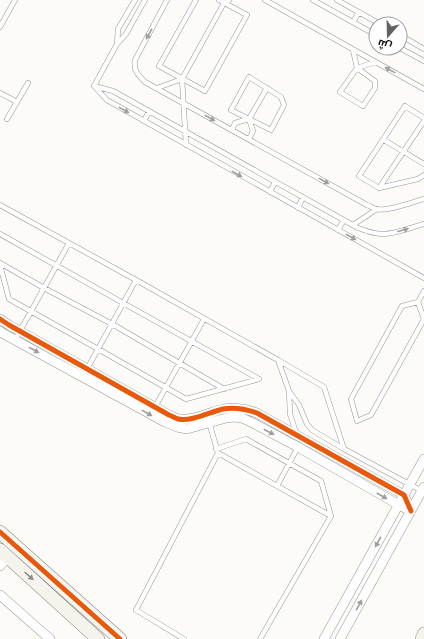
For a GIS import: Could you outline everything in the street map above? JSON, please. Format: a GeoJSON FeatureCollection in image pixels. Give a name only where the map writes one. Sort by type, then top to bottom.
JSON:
{"type":"FeatureCollection","features":[{"type":"Feature","properties":{"kind":"street"},"geometry":{"type":"LineString","coordinates":[[0,319],[165,422],[177,427],[186,428],[223,409],[244,409],[257,413],[404,495],[411,511]]}},
{"type":"Feature","properties":{"kind":"street"},"geometry":{"type":"LineString","coordinates":[[0,331],[179,419],[242,418],[298,447],[411,511]]}},
{"type":"Feature","properties":{"kind":"street"},"geometry":{"type":"LineString","coordinates":[[324,639],[424,459]]}},
{"type":"Feature","properties":{"kind":"street"},"geometry":{"type":"LineString","coordinates":[[340,639],[423,489]]}},
{"type":"Feature","properties":{"kind":"street"},"geometry":{"type":"LineString","coordinates":[[0,532],[120,639]]}},
{"type":"Feature","properties":{"kind":"street"},"geometry":{"type":"LineString","coordinates":[[3,558],[98,639]]}},
{"type":"Feature","properties":{"kind":"street"},"geometry":{"type":"LineString","coordinates":[[0,595],[50,639]]}},
{"type":"Feature","properties":{"kind":"street"},"geometry":{"type":"LineString","coordinates":[[422,639],[424,634]]}},
{"type":"Feature","properties":{"kind":"lane"},"geometry":{"type":"LineString","coordinates":[[0,27],[16,0]]}},
{"type":"Feature","properties":{"kind":"lane"},"geometry":{"type":"LineString","coordinates":[[116,44],[118,29],[135,0]]}},
{"type":"Feature","properties":{"kind":"lane"},"geometry":{"type":"LineString","coordinates":[[94,86],[116,44],[126,34],[145,0]]}},
{"type":"Feature","properties":{"kind":"lane"},"geometry":{"type":"LineString","coordinates":[[167,0],[135,60],[134,65],[136,72],[145,82],[367,205],[377,209],[391,208],[424,199]]}},
{"type":"Feature","properties":{"kind":"lane"},"geometry":{"type":"LineString","coordinates":[[196,0],[160,66],[205,91],[247,15],[224,1],[219,0]]}},
{"type":"Feature","properties":{"kind":"lane"},"geometry":{"type":"LineString","coordinates":[[224,1],[229,0]]}},
{"type":"Feature","properties":{"kind":"lane"},"geometry":{"type":"LineString","coordinates":[[265,0],[424,89]]}},
{"type":"Feature","properties":{"kind":"lane"},"geometry":{"type":"LineString","coordinates":[[314,0],[368,30]]}},
{"type":"Feature","properties":{"kind":"lane"},"geometry":{"type":"LineString","coordinates":[[337,0],[368,17]]}},
{"type":"Feature","properties":{"kind":"lane"},"geometry":{"type":"LineString","coordinates":[[186,145],[182,79],[224,1]]}},
{"type":"Feature","properties":{"kind":"lane"},"geometry":{"type":"LineString","coordinates":[[353,22],[359,12]]}},
{"type":"Feature","properties":{"kind":"lane"},"geometry":{"type":"LineString","coordinates":[[408,40],[424,49]]}},
{"type":"Feature","properties":{"kind":"lane"},"geometry":{"type":"LineString","coordinates":[[353,50],[357,68],[375,81],[375,88],[363,106],[340,92],[357,68],[376,62]]}},
{"type":"Feature","properties":{"kind":"lane"},"geometry":{"type":"LineString","coordinates":[[408,52],[424,61]]}},
{"type":"Feature","properties":{"kind":"lane"},"geometry":{"type":"LineString","coordinates":[[249,77],[281,97],[284,105],[271,130],[249,119],[231,110],[249,77]]}},
{"type":"Feature","properties":{"kind":"lane"},"geometry":{"type":"LineString","coordinates":[[157,88],[182,79]]}},
{"type":"Feature","properties":{"kind":"lane"},"geometry":{"type":"LineString","coordinates":[[7,120],[28,83]]}},
{"type":"Feature","properties":{"kind":"lane"},"geometry":{"type":"LineString","coordinates":[[94,86],[112,91],[358,228],[383,234],[424,224]]}},
{"type":"Feature","properties":{"kind":"lane"},"geometry":{"type":"LineString","coordinates":[[94,86],[107,100],[424,278]]}},
{"type":"Feature","properties":{"kind":"lane"},"geometry":{"type":"LineString","coordinates":[[232,130],[234,123],[249,119],[267,88]]}},
{"type":"Feature","properties":{"kind":"lane"},"geometry":{"type":"LineString","coordinates":[[0,93],[17,102]]}},
{"type":"Feature","properties":{"kind":"lane"},"geometry":{"type":"LineString","coordinates":[[380,188],[424,120],[405,106],[359,176],[380,188],[418,179],[424,175]]}},
{"type":"Feature","properties":{"kind":"lane"},"geometry":{"type":"LineString","coordinates":[[144,121],[149,111]]}},
{"type":"Feature","properties":{"kind":"lane"},"geometry":{"type":"LineString","coordinates":[[249,119],[253,131],[249,139]]}},
{"type":"Feature","properties":{"kind":"lane"},"geometry":{"type":"LineString","coordinates":[[384,140],[424,164]]}},
{"type":"Feature","properties":{"kind":"lane"},"geometry":{"type":"LineString","coordinates":[[270,192],[275,182]]}},
{"type":"Feature","properties":{"kind":"lane"},"geometry":{"type":"LineString","coordinates":[[298,208],[303,197]]}},
{"type":"Feature","properties":{"kind":"lane"},"geometry":{"type":"LineString","coordinates":[[0,205],[136,280],[324,387],[344,449]]}},
{"type":"Feature","properties":{"kind":"lane"},"geometry":{"type":"LineString","coordinates":[[353,225],[377,209]]}},
{"type":"Feature","properties":{"kind":"lane"},"geometry":{"type":"LineString","coordinates":[[338,230],[344,220]]}},
{"type":"Feature","properties":{"kind":"lane"},"geometry":{"type":"LineString","coordinates":[[0,234],[259,379],[186,399],[9,299],[0,264]]}},
{"type":"Feature","properties":{"kind":"lane"},"geometry":{"type":"LineString","coordinates":[[16,340],[69,243]]}},
{"type":"Feature","properties":{"kind":"lane"},"geometry":{"type":"LineString","coordinates":[[0,264],[112,324],[224,389]]}},
{"type":"Feature","properties":{"kind":"lane"},"geometry":{"type":"LineString","coordinates":[[85,373],[136,280]]}},
{"type":"Feature","properties":{"kind":"lane"},"geometry":{"type":"LineString","coordinates":[[418,302],[424,319],[371,415],[357,421],[351,399],[402,306],[418,302],[424,291]]}},
{"type":"Feature","properties":{"kind":"lane"},"geometry":{"type":"LineString","coordinates":[[155,407],[204,319]]}},
{"type":"Feature","properties":{"kind":"lane"},"geometry":{"type":"LineString","coordinates":[[277,486],[298,447],[300,437],[290,414],[289,392],[278,360]]}},
{"type":"Feature","properties":{"kind":"lane"},"geometry":{"type":"LineString","coordinates":[[289,392],[300,405],[307,424],[312,430],[410,485],[423,489]]}},
{"type":"Feature","properties":{"kind":"lane"},"geometry":{"type":"LineString","coordinates":[[208,418],[217,451],[331,516]]}},
{"type":"Feature","properties":{"kind":"lane"},"geometry":{"type":"LineString","coordinates":[[184,639],[136,610],[217,451],[246,439],[321,480],[331,516],[260,639]]}},
{"type":"Feature","properties":{"kind":"cycle path"},"geometry":{"type":"LineString","coordinates":[[0,319],[178,419],[183,420],[195,418],[227,408],[249,410],[257,413],[404,495],[411,511]]}},
{"type":"Feature","properties":{"kind":"cycle path"},"geometry":{"type":"LineString","coordinates":[[0,532],[120,639]]}}]}
